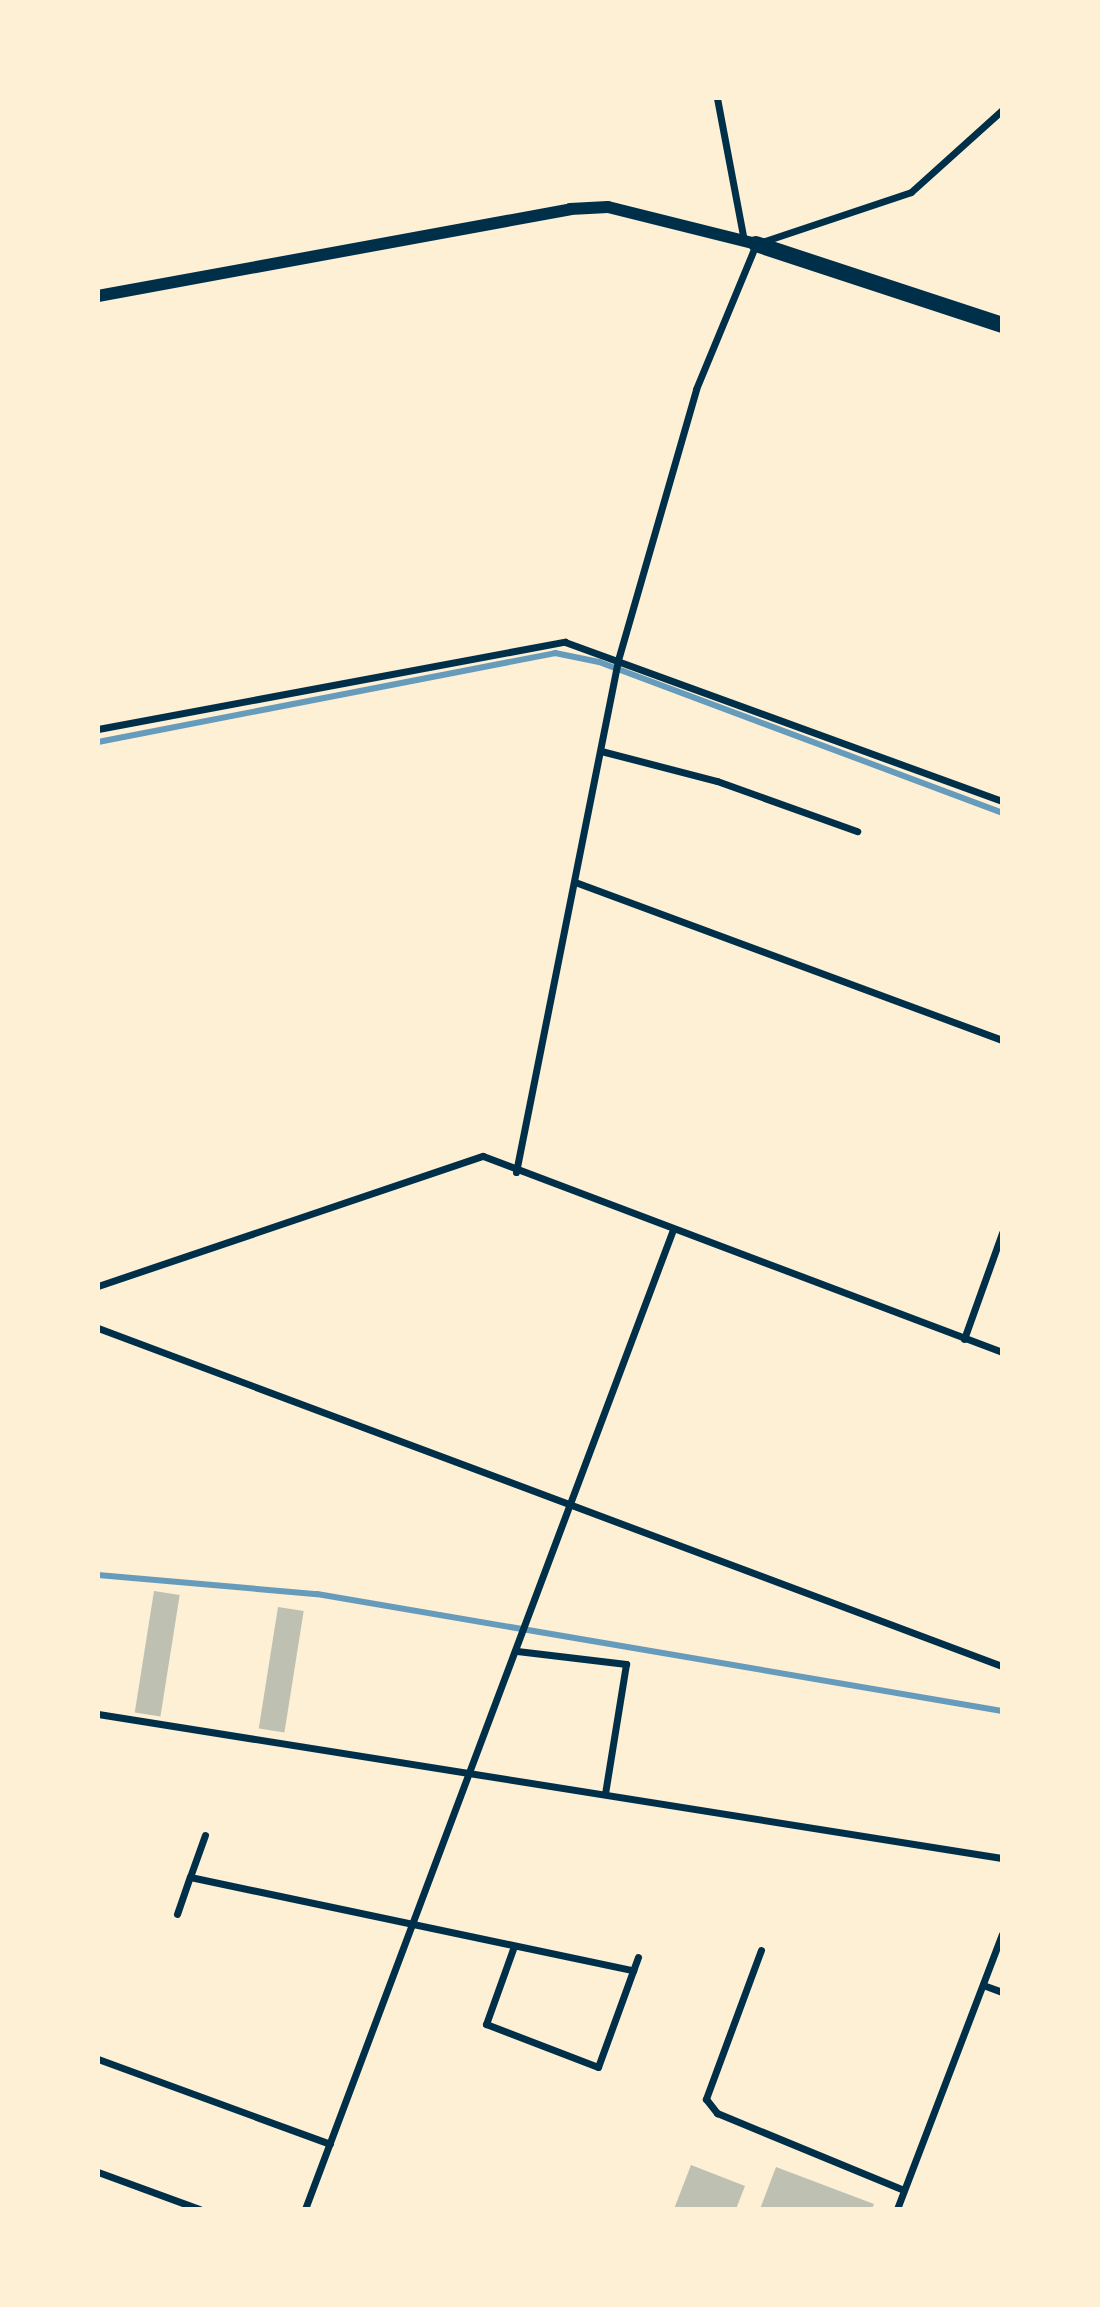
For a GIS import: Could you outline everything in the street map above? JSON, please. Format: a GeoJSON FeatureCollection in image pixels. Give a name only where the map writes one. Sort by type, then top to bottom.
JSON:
{"type":"FeatureCollection","features":[{"type":"Feature","properties":{"kind":"main road"},"geometry":{"type":"LineString","coordinates":[[750,242],[1002,325]]}},
{"type":"Feature","properties":{"kind":"street"},"geometry":{"type":"LineString","coordinates":[[516,1172],[618,662],[696,389],[750,242],[717,98]]}},
{"type":"Feature","properties":{"kind":"street"},"geometry":{"type":"LineString","coordinates":[[98,296],[570,209],[608,207],[750,242],[911,192],[1002,110]]}},
{"type":"Feature","properties":{"kind":"street"},"geometry":{"type":"LineString","coordinates":[[98,729],[565,642],[1002,801]]}},
{"type":"Feature","properties":{"kind":"street"},"geometry":{"type":"LineString","coordinates":[[601,751],[717,781],[858,831]]}},
{"type":"Feature","properties":{"kind":"street"},"geometry":{"type":"LineString","coordinates":[[575,882],[1002,1041]]}},
{"type":"Feature","properties":{"kind":"street"},"geometry":{"type":"LineString","coordinates":[[98,1286],[483,1156],[516,1172],[672,1232],[1002,1352]]}},
{"type":"Feature","properties":{"kind":"street"},"geometry":{"type":"LineString","coordinates":[[305,2209],[519,1648],[672,1232]]}},
{"type":"Feature","properties":{"kind":"street"},"geometry":{"type":"LineString","coordinates":[[964,1339],[1002,1233]]}},
{"type":"Feature","properties":{"kind":"street"},"geometry":{"type":"LineString","coordinates":[[98,1328],[1002,1666]]}},
{"type":"Feature","properties":{"kind":"street"},"geometry":{"type":"LineString","coordinates":[[519,1648],[626,1664],[605,1793]]}},
{"type":"Feature","properties":{"kind":"street"},"geometry":{"type":"LineString","coordinates":[[98,1714],[472,1771],[1002,1858]]}},
{"type":"Feature","properties":{"kind":"street"},"geometry":{"type":"LineString","coordinates":[[177,1914],[205,1835]]}},
{"type":"Feature","properties":{"kind":"street"},"geometry":{"type":"LineString","coordinates":[[190,1877],[414,1927],[633,1970]]}},
{"type":"Feature","properties":{"kind":"street"},"geometry":{"type":"LineString","coordinates":[[897,2209],[1002,1934]]}},
{"type":"Feature","properties":{"kind":"street"},"geometry":{"type":"LineString","coordinates":[[514,1947],[486,2024],[598,2067],[638,1957]]}},
{"type":"Feature","properties":{"kind":"street"},"geometry":{"type":"LineString","coordinates":[[761,1950],[706,2099],[717,2113],[904,2190]]}},
{"type":"Feature","properties":{"kind":"street"},"geometry":{"type":"LineString","coordinates":[[983,1985],[1002,1992]]}},
{"type":"Feature","properties":{"kind":"street"},"geometry":{"type":"LineString","coordinates":[[98,2059],[330,2144]]}},
{"type":"Feature","properties":{"kind":"street"},"geometry":{"type":"LineString","coordinates":[[98,2172],[199,2209]]}},
{"type":"Feature","properties":{"kind":"building"},"geometry":{"type":"Polygon","coordinates":[[[154,1591],[180,1595],[160,1717],[135,1712],[154,1591]]]}},
{"type":"Feature","properties":{"kind":"building"},"geometry":{"type":"Polygon","coordinates":[[[278,1607],[304,1611],[284,1733],[259,1728],[278,1607]]]}},
{"type":"Feature","properties":{"kind":"building"},"geometry":{"type":"Polygon","coordinates":[[[691,2165],[745,2186],[736,2209],[674,2209],[691,2165]]]}},
{"type":"Feature","properties":{"kind":"building"},"geometry":{"type":"Polygon","coordinates":[[[776,2167],[874,2204],[872,2209],[760,2209],[776,2167]]]}},
{"type":"Feature","properties":{"kind":"waterway"},"geometry":{"type":"LineString","coordinates":[[98,742],[555,653],[599,662],[1002,813]]}},
{"type":"Feature","properties":{"kind":"waterway"},"geometry":{"type":"LineString","coordinates":[[98,1575],[317,1594],[1002,1711]]}}]}
